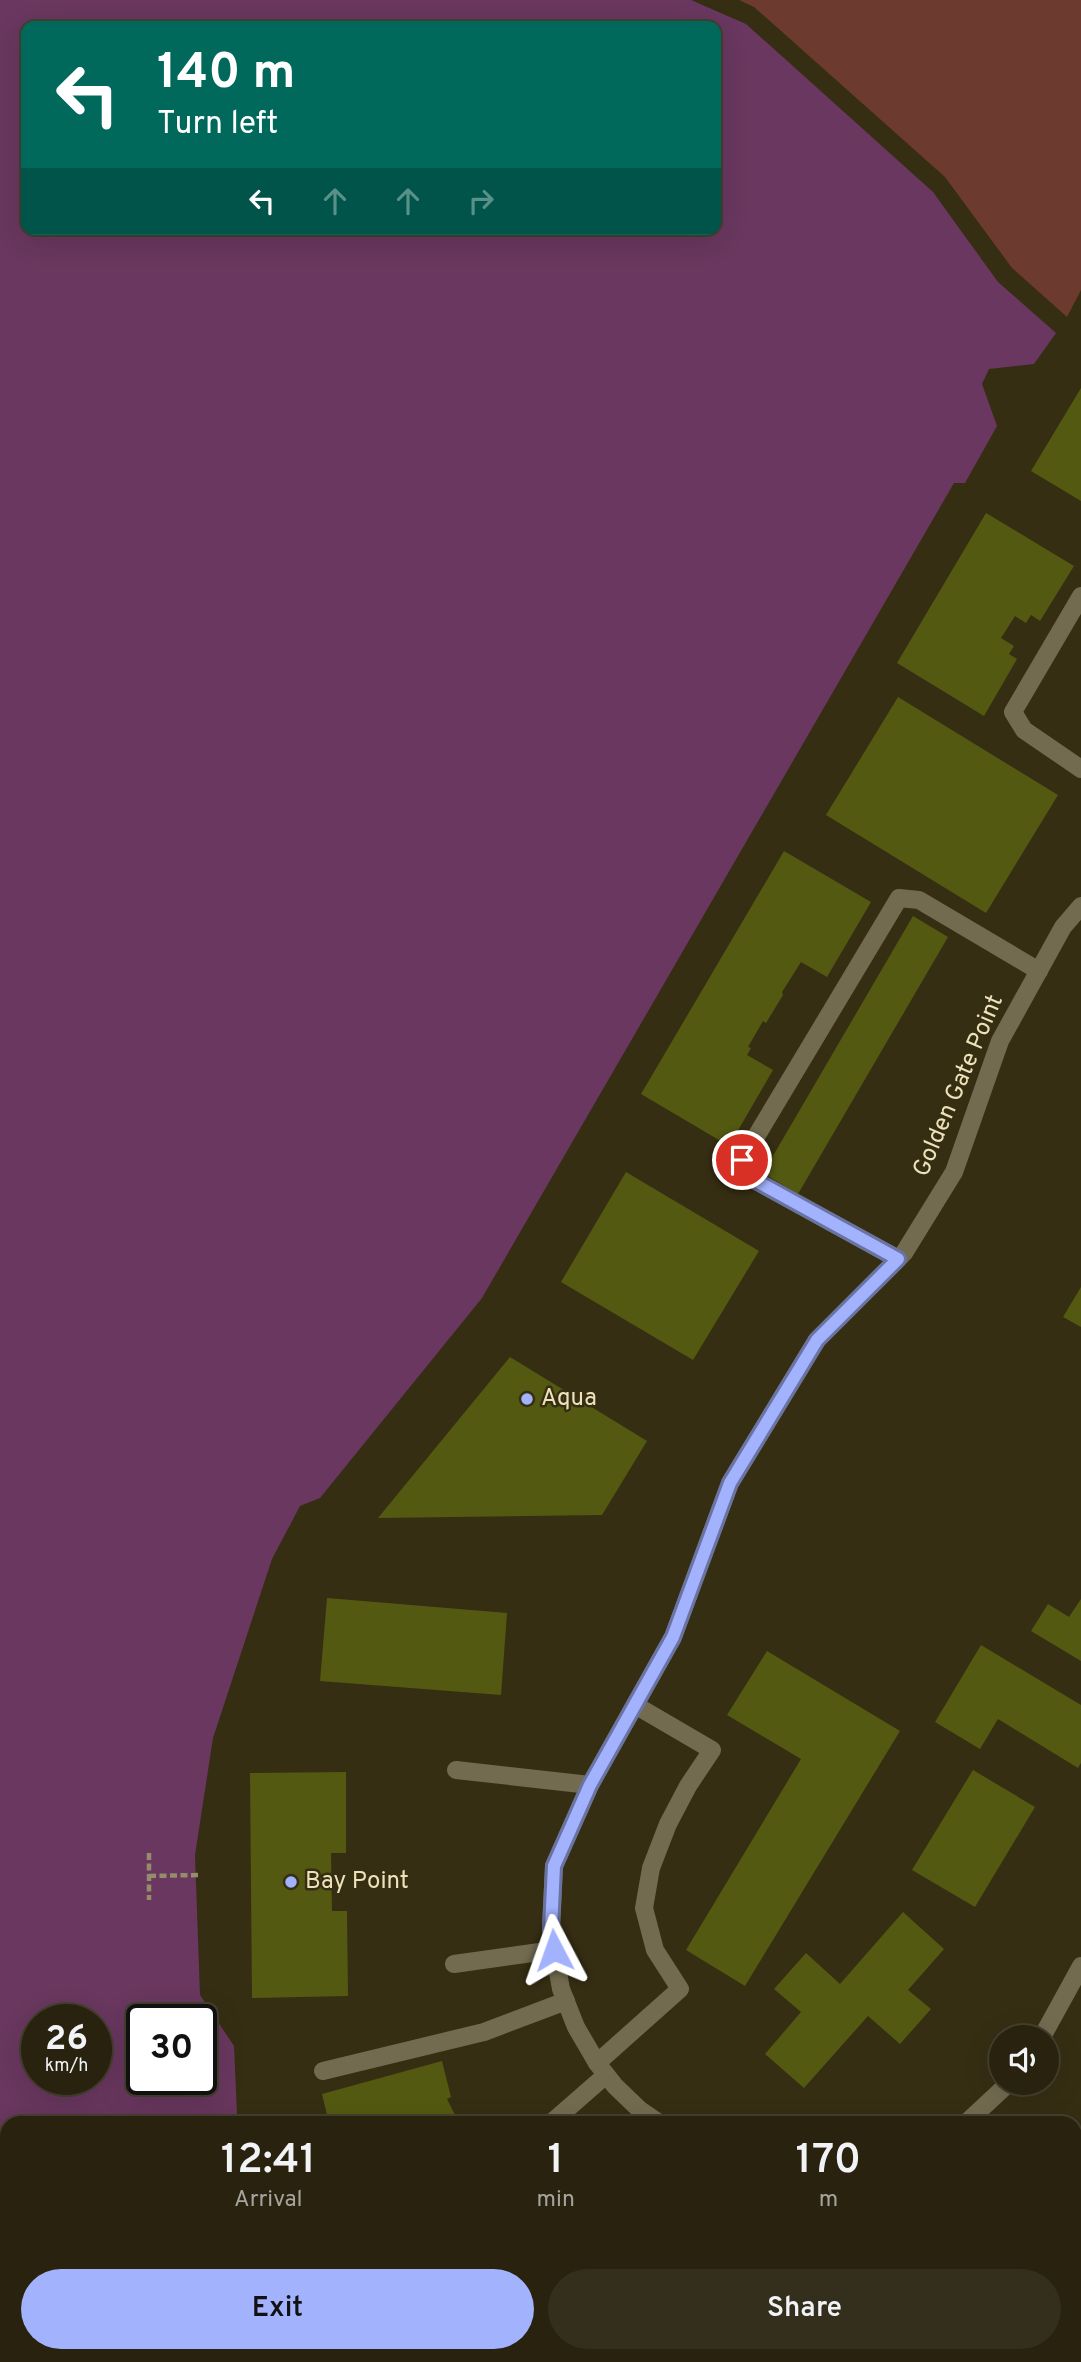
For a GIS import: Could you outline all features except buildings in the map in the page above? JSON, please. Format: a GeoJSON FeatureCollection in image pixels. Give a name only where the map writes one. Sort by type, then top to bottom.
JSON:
{"type":"FeatureCollection","features":[{"type":"Feature","properties":{"kind":"street"},"geometry":{"type":"LineString","coordinates":[[1081,596],[1013,712],[1024,730],[1081,769]]}},
{"type":"Feature","properties":{"kind":"street"},"geometry":{"type":"LineString","coordinates":[[898,1259],[749,1177],[742,1160],[899,898],[919,900],[1039,971]]}},
{"type":"Feature","properties":{"kind":"street","name":"Golden Gate Point"},"geometry":{"type":"LineString","coordinates":[[649,2116],[601,2069],[576,2027],[566,2001],[556,1969],[551,1928],[554,1866],[590,1785],[673,1637],[730,1483],[817,1340],[898,1259],[954,1172],[1000,1041],[1063,927],[1081,906]]}},
{"type":"Feature","properties":{"kind":"street"},"geometry":{"type":"LineString","coordinates":[[557,2116],[680,1989],[655,1950],[644,1908],[651,1868],[668,1824],[688,1786],[712,1750],[635,1705]]}},
{"type":"Feature","properties":{"kind":"street"},"geometry":{"type":"LineString","coordinates":[[456,1770],[590,1785]]}},
{"type":"Feature","properties":{"kind":"street"},"geometry":{"type":"LineString","coordinates":[[454,1964],[554,1950]]}},
{"type":"Feature","properties":{"kind":"street"},"geometry":{"type":"LineString","coordinates":[[1049,2025],[1081,1966]]}},
{"type":"Feature","properties":{"kind":"street"},"geometry":{"type":"LineString","coordinates":[[323,2071],[484,2032],[566,2001]]}},
{"type":"Feature","properties":{"kind":"street"},"geometry":{"type":"LineString","coordinates":[[974,2116],[996,2095]]}},
{"type":"Feature","properties":{"kind":"path"},"geometry":{"type":"LineString","coordinates":[[149,1853],[149,1900]]}},
{"type":"Feature","properties":{"kind":"path"},"geometry":{"type":"LineString","coordinates":[[149,1875],[198,1875]]}},
{"type":"Feature","properties":{"kind":"shaded area"},"geometry":{"type":"Polygon","coordinates":[[[0,0],[691,0],[746,24],[933,192],[998,282],[1056,333],[1034,364],[989,369],[982,384],[997,426],[965,483],[954,483],[482,1298],[320,1498],[300,1506],[272,1559],[213,1738],[195,1855],[200,1995],[206,2004],[126,2004],[126,2095],[217,2095],[217,2020],[234,2046],[237,2116],[0,2116],[0,0]]]}},
{"type":"Feature","properties":{"kind":"shaded area"},"geometry":{"type":"Polygon","coordinates":[[[739,0],[1081,0],[1081,290],[1067,317],[1012,268],[945,177],[754,7],[739,0]]]}},
{"type":"Feature","properties":{"kind":"place","name":"Aqua"},"geometry":{"type":"Point","coordinates":[527,1399]}},
{"type":"Feature","properties":{"kind":"place","name":"Bay Point"},"geometry":{"type":"Point","coordinates":[291,1882]}},
{"type":"Feature","properties":{"kind":"route"},"geometry":{"type":"LineString","coordinates":[[554,1950],[551,1928],[554,1866],[590,1785],[673,1637],[730,1483],[817,1340],[898,1259],[749,1177],[742,1160]]}}]}
